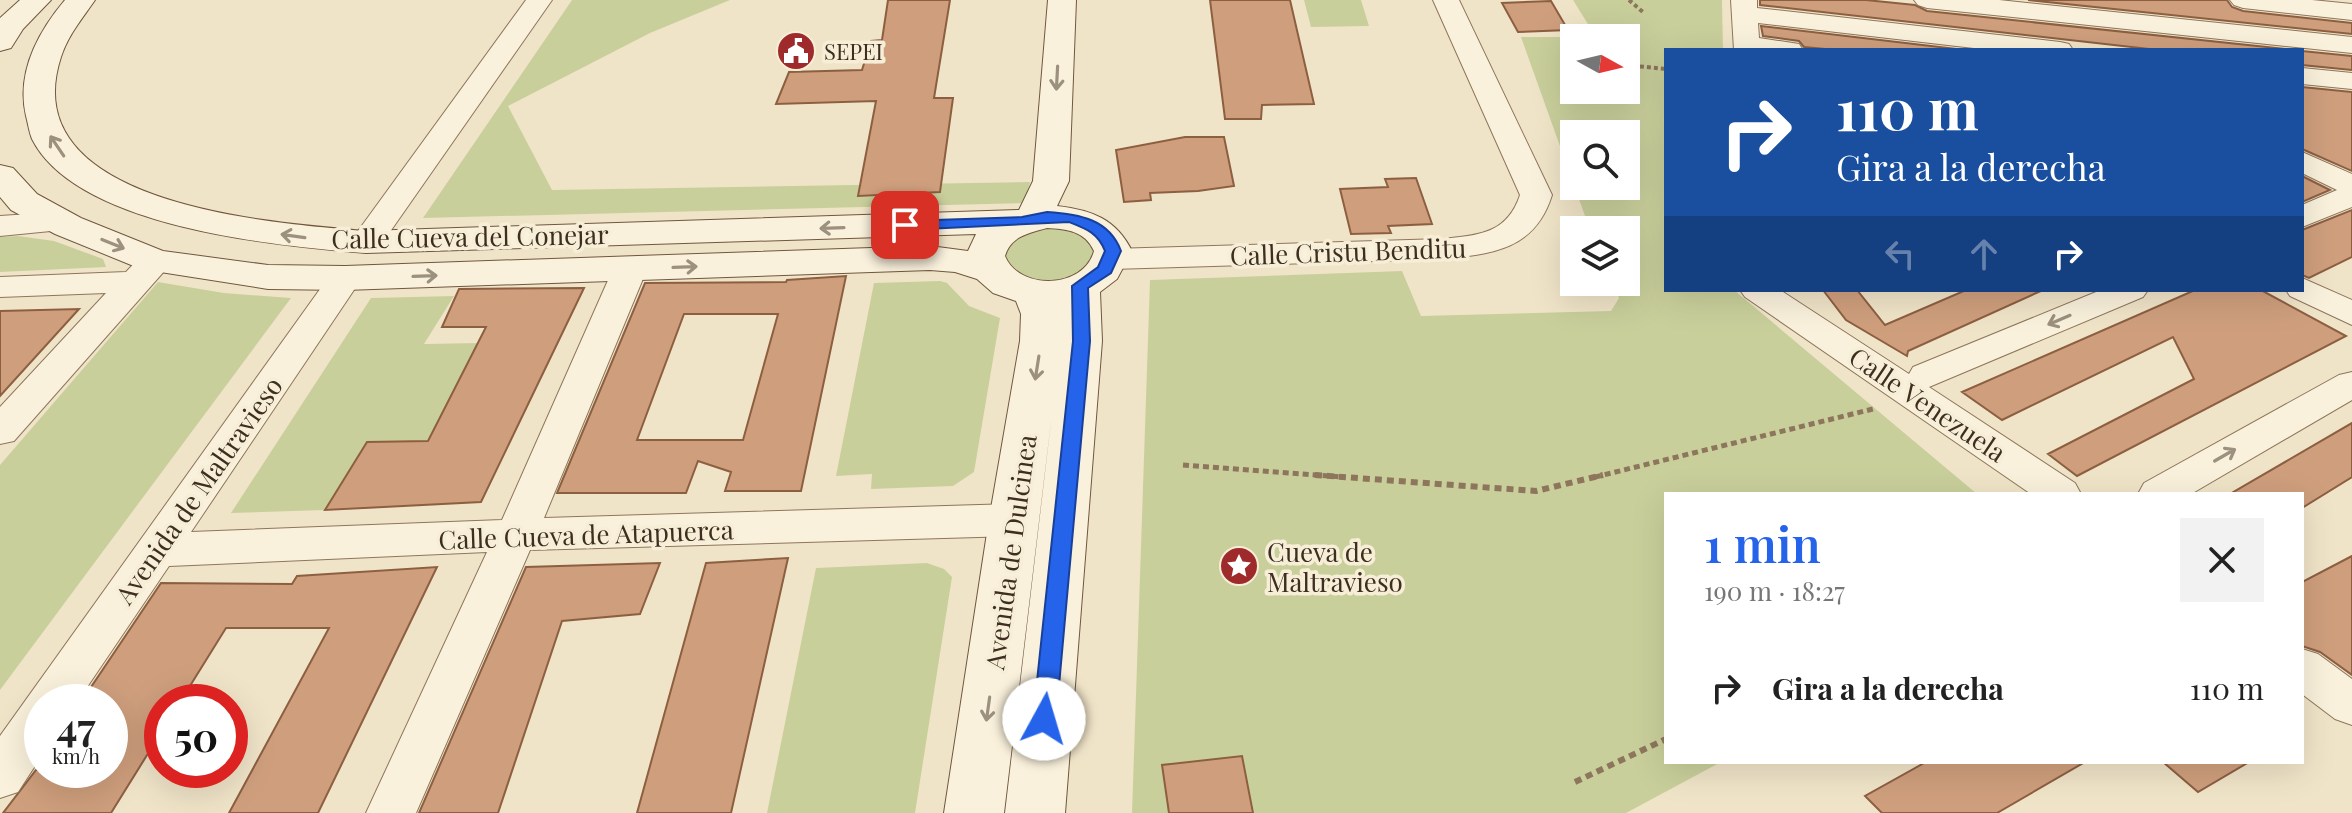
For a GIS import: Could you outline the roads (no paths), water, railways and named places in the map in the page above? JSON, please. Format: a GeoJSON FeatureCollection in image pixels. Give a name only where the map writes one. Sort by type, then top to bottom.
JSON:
{"type":"FeatureCollection","features":[{"type":"Feature","properties":{"kind":"main road"},"geometry":{"type":"LineString","coordinates":[[0,42],[11,24],[37,0]]}},
{"type":"Feature","properties":{"kind":"main road","name":"Calle Cueva del Conejar"},"geometry":{"type":"LineString","coordinates":[[81,0],[65,18],[39,70],[38,114],[58,151],[84,176],[126,198],[204,222],[304,238],[366,242],[1047,217],[1084,221]]}},
{"type":"Feature","properties":{"kind":"main road"},"geometry":{"type":"LineString","coordinates":[[988,270],[985,254],[992,239],[1028,220],[1051,181],[1062,0]]}},
{"type":"Feature","properties":{"kind":"main road"},"geometry":{"type":"LineString","coordinates":[[1075,279],[1113,251],[1108,238],[1084,221],[1081,180],[1086,0]]}},
{"type":"Feature","properties":{"kind":"main road","name":"Calle Cueva del Conejar"},"geometry":{"type":"LineString","coordinates":[[4,202],[24,202],[145,271],[345,278],[930,258],[960,261],[988,270],[1004,284],[1075,279]]}},
{"type":"Feature","properties":{"kind":"main road","name":"Avenida de Maltravieso"},"geometry":{"type":"LineString","coordinates":[[345,278],[377,263],[386,248],[366,242]]}},
{"type":"Feature","properties":{"kind":"main road","name":"Avenida de Dulcinea"},"geometry":{"type":"LineString","coordinates":[[974,813],[1013,520],[1041,341],[1041,314],[1075,279]]}},
{"type":"Feature","properties":{"kind":"main road","name":"Avenida de Dulcinea"},"geometry":{"type":"LineString","coordinates":[[1035,813],[1081,341],[1075,279]]}},
{"type":"Feature","properties":{"kind":"street"},"geometry":{"type":"LineString","coordinates":[[366,242],[539,0]]}},
{"type":"Feature","properties":{"kind":"street","name":"Calle Cristu Benditu"},"geometry":{"type":"LineString","coordinates":[[1075,279],[1487,245],[1519,229],[1533,209],[1536,195],[1446,0]]}},
{"type":"Feature","properties":{"kind":"street"},"geometry":{"type":"LineString","coordinates":[[1927,0],[2060,7],[2352,45]]}},
{"type":"Feature","properties":{"kind":"street"},"geometry":{"type":"LineString","coordinates":[[2243,0],[2352,12]]}},
{"type":"Feature","properties":{"kind":"street"},"geometry":{"type":"LineString","coordinates":[[1748,48],[1745,7],[2045,48]]}},
{"type":"Feature","properties":{"kind":"street"},"geometry":{"type":"LineString","coordinates":[[2060,7],[2080,48]]}},
{"type":"Feature","properties":{"kind":"street"},"geometry":{"type":"LineString","coordinates":[[2304,76],[2352,81]]}},
{"type":"Feature","properties":{"kind":"street"},"geometry":{"type":"LineString","coordinates":[[2304,162],[2352,186]]}},
{"type":"Feature","properties":{"kind":"street"},"geometry":{"type":"LineString","coordinates":[[2304,216],[2352,195]]}},
{"type":"Feature","properties":{"kind":"street"},"geometry":{"type":"LineString","coordinates":[[391,813],[516,535],[630,269]]}},
{"type":"Feature","properties":{"kind":"street"},"geometry":{"type":"LineString","coordinates":[[0,287],[145,271]]}},
{"type":"Feature","properties":{"kind":"street"},"geometry":{"type":"LineString","coordinates":[[0,431],[145,271]]}},
{"type":"Feature","properties":{"kind":"street","name":"Avenida de Maltravieso"},"geometry":{"type":"LineString","coordinates":[[64,684],[345,278]]}},
{"type":"Feature","properties":{"kind":"street"},"geometry":{"type":"LineString","coordinates":[[2304,290],[2352,314]]}},
{"type":"Feature","properties":{"kind":"street","name":"Calle Venezuela"},"geometry":{"type":"LineString","coordinates":[[1760,292],[2058,492]]}},
{"type":"Feature","properties":{"kind":"street","name":"Calle Venezuela"},"geometry":{"type":"LineString","coordinates":[[1770,292],[1796,315]]}},
{"type":"Feature","properties":{"kind":"street"},"geometry":{"type":"LineString","coordinates":[[2089,492],[1926,376],[2126,292]]}},
{"type":"Feature","properties":{"kind":"street"},"geometry":{"type":"LineString","coordinates":[[2162,492],[2352,384]]}},
{"type":"Feature","properties":{"kind":"street","name":"Calle Cueva de Atapuerca"},"geometry":{"type":"LineString","coordinates":[[159,550],[516,535],[1013,520]]}},
{"type":"Feature","properties":{"kind":"street"},"geometry":{"type":"LineString","coordinates":[[2304,669],[2352,705]]}},
{"type":"Feature","properties":{"kind":"street"},"geometry":{"type":"LineString","coordinates":[[0,776],[24,741]]}},
{"type":"Feature","properties":{"kind":"place","name":"SEPEI"},"geometry":{"type":"Point","coordinates":[796,51]}},
{"type":"Feature","properties":{"kind":"place","name":"Cueva de Maltravieso"},"geometry":{"type":"Point","coordinates":[1239,566]}}]}
